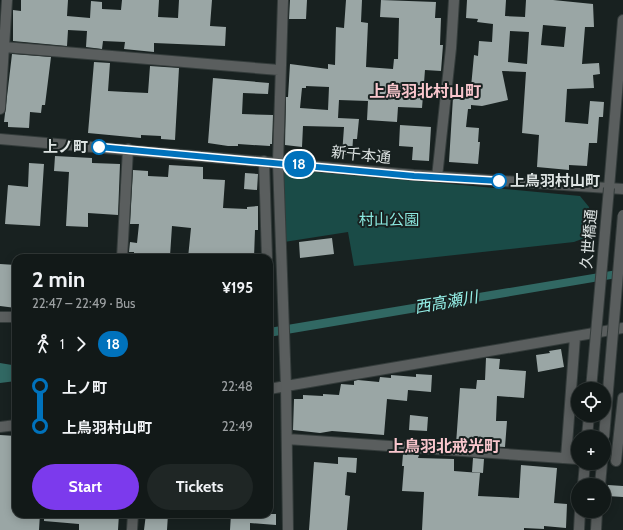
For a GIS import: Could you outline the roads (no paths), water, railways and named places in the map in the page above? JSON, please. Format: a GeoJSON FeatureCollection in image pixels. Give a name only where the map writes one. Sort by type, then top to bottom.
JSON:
{"type":"FeatureCollection","features":[{"type":"Feature","properties":{"kind":"street"},"geometry":{"type":"LineString","coordinates":[[0,109],[7,0]]}},
{"type":"Feature","properties":{"kind":"street"},"geometry":{"type":"LineString","coordinates":[[283,0],[279,70],[278,162],[286,387],[288,530]]}},
{"type":"Feature","properties":{"kind":"street"},"geometry":{"type":"LineString","coordinates":[[437,177],[451,48],[454,0]]}},
{"type":"Feature","properties":{"kind":"street","name":"久世橋通"},"geometry":{"type":"LineString","coordinates":[[592,382],[623,20]]}},
{"type":"Feature","properties":{"kind":"street"},"geometry":{"type":"LineString","coordinates":[[4,47],[279,70]]}},
{"type":"Feature","properties":{"kind":"street","name":"新千本通"},"geometry":{"type":"LineString","coordinates":[[0,139],[437,177],[623,189]]}},
{"type":"Feature","properties":{"kind":"street"},"geometry":{"type":"LineString","coordinates":[[122,254],[128,149]]}},
{"type":"Feature","properties":{"kind":"street"},"geometry":{"type":"LineString","coordinates":[[264,161],[267,254]]}},
{"type":"Feature","properties":{"kind":"street"},"geometry":{"type":"LineString","coordinates":[[605,430],[623,216]]}},
{"type":"Feature","properties":{"kind":"street"},"geometry":{"type":"LineString","coordinates":[[0,317],[12,317]]}},
{"type":"Feature","properties":{"kind":"street"},"geometry":{"type":"LineString","coordinates":[[273,389],[623,328]]}},
{"type":"Feature","properties":{"kind":"street"},"geometry":{"type":"LineString","coordinates":[[566,458],[575,337]]}},
{"type":"Feature","properties":{"kind":"street"},"geometry":{"type":"LineString","coordinates":[[620,461],[623,398]]}},
{"type":"Feature","properties":{"kind":"street"},"geometry":{"type":"LineString","coordinates":[[0,427],[12,426]]}},
{"type":"Feature","properties":{"kind":"street"},"geometry":{"type":"LineString","coordinates":[[287,440],[571,458]]}},
{"type":"Feature","properties":{"kind":"street"},"geometry":{"type":"LineString","coordinates":[[132,530],[133,518]]}},
{"type":"Feature","properties":{"kind":"street"},"geometry":{"type":"LineString","coordinates":[[579,530],[580,518]]}},
{"type":"Feature","properties":{"kind":"street"},"geometry":{"type":"LineString","coordinates":[[596,530],[597,518]]}},
{"type":"Feature","properties":{"kind":"water","name":"西高瀬川"},"geometry":{"type":"Polygon","coordinates":[[[623,269],[623,277],[273,336],[273,327],[623,269]]]}},
{"type":"Feature","properties":{"kind":"water"},"geometry":{"type":"Polygon","coordinates":[[[0,363],[12,365],[12,382],[0,383],[0,363]]]}},
{"type":"Feature","properties":{"kind":"place","name":"上ノ町"},"geometry":{"type":"Point","coordinates":[99,147]}},
{"type":"Feature","properties":{"kind":"place","name":"上鳥羽村山町"},"geometry":{"type":"Point","coordinates":[499,181]}},
{"type":"Feature","properties":{"kind":"district","name":"上鳥羽北村山町"},"geometry":{"type":"Point","coordinates":[425,91]}},
{"type":"Feature","properties":{"kind":"district","name":"上鳥羽北戒光町"},"geometry":{"type":"Point","coordinates":[444,446]}},
{"type":"Feature","properties":{"kind":"park label","name":"村山公園"},"geometry":{"type":"Point","coordinates":[389,220]}}]}
